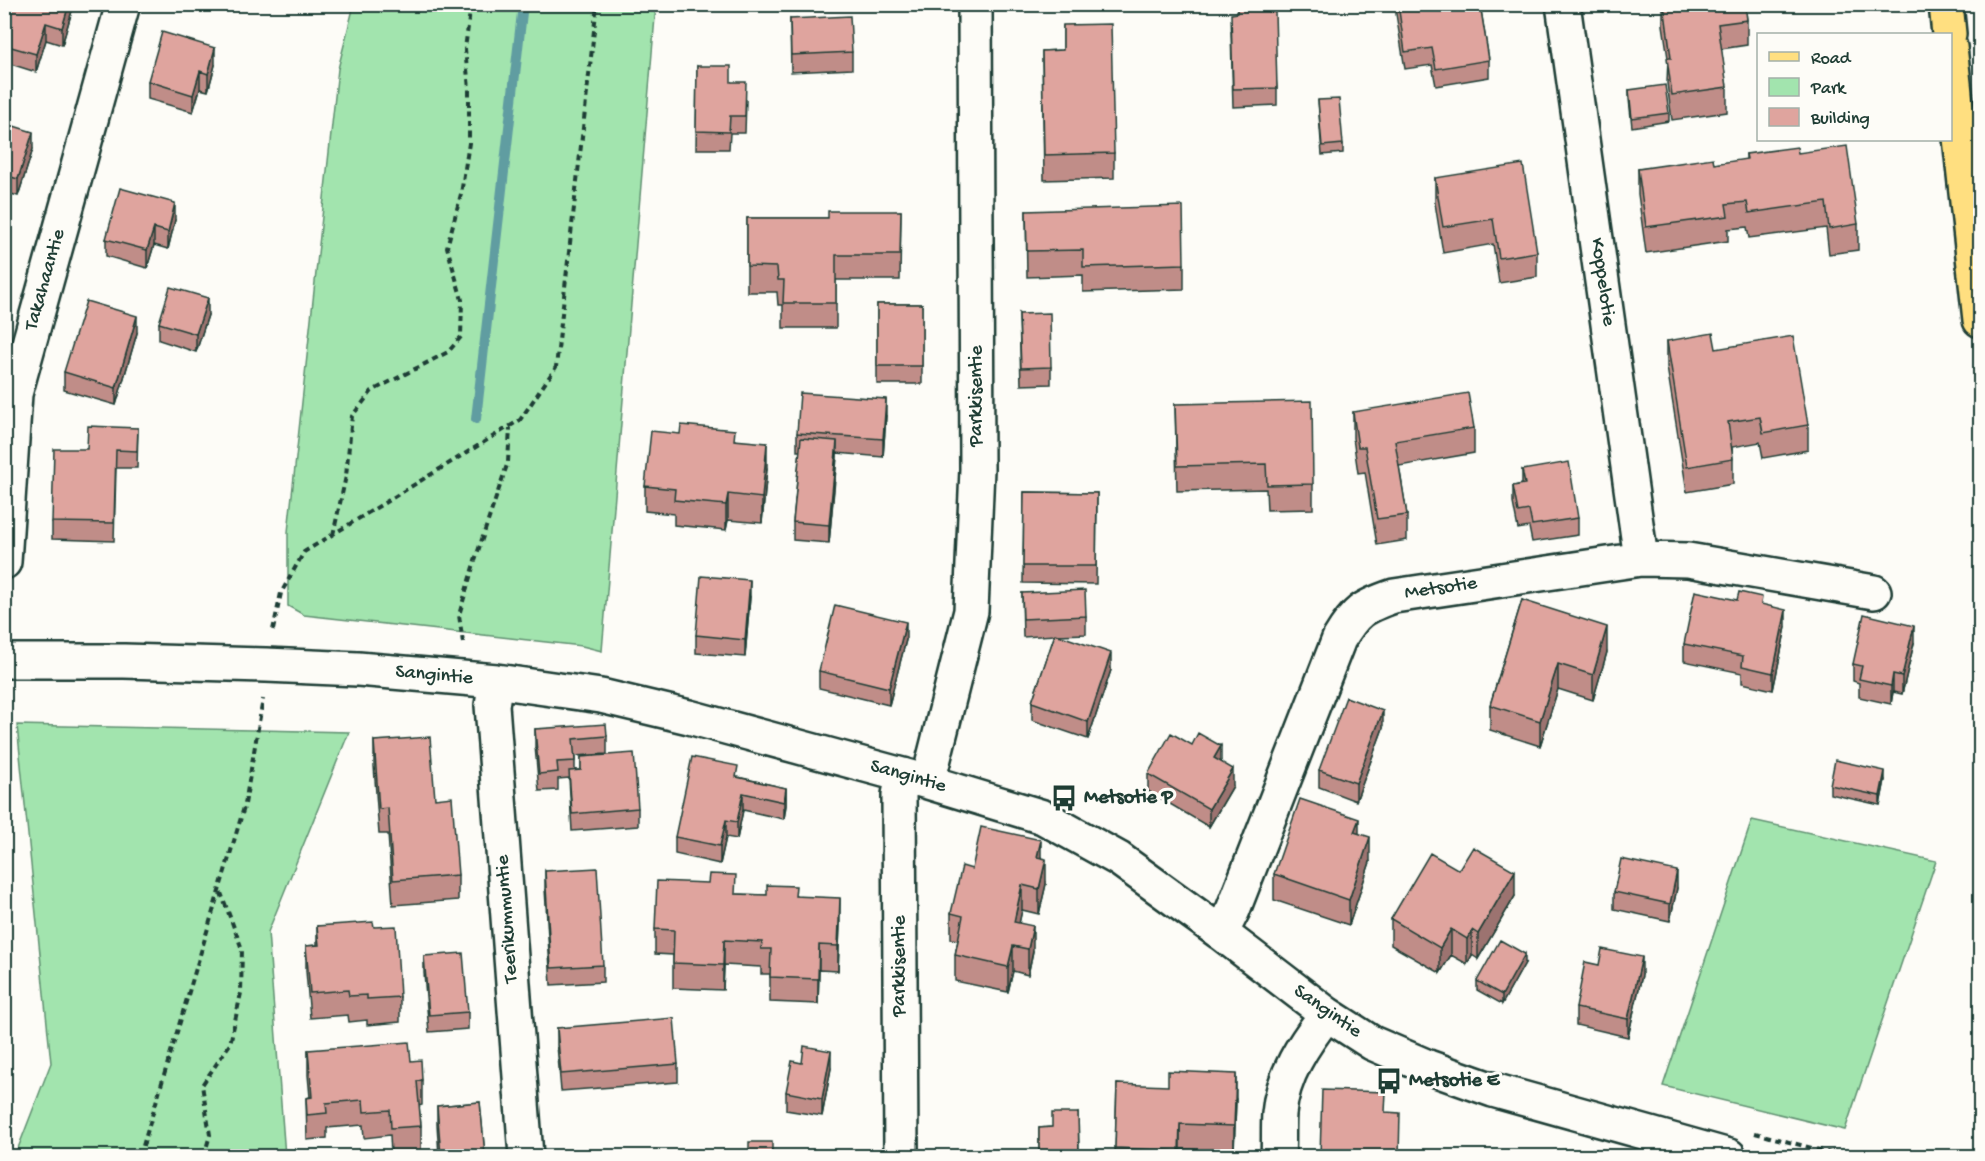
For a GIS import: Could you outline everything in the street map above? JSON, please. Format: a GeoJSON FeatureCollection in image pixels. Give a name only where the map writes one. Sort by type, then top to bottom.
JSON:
{"type":"FeatureCollection","features":[{"type":"Feature","properties":{"kind":"main road"},"geometry":{"type":"LineString","coordinates":[[1946,4],[1949,33]]}},
{"type":"Feature","properties":{"kind":"main road"},"geometry":{"type":"LineString","coordinates":[[1952,64],[1980,320]]}},
{"type":"Feature","properties":{"kind":"street","name":"Takahaantie"},"geometry":{"type":"LineString","coordinates":[[4,562],[15,394],[123,4]]}},
{"type":"Feature","properties":{"kind":"street","name":"Koppelotie"},"geometry":{"type":"LineString","coordinates":[[1563,4],[1641,559]]}},
{"type":"Feature","properties":{"kind":"street","name":"Parkkisentie"},"geometry":{"type":"LineString","coordinates":[[901,1156],[900,795],[915,779],[971,611],[977,469],[984,5]]}},
{"type":"Feature","properties":{"kind":"street","name":"Metsotie"},"geometry":{"type":"LineString","coordinates":[[1221,933],[1237,899],[1339,639],[1352,618],[1371,604],[1394,596],[1641,559],[1688,560],[1874,592]]}},
{"type":"Feature","properties":{"kind":"street","name":"Sangintie"},"geometry":{"type":"LineString","coordinates":[[4,661],[124,661],[266,665],[358,669],[496,681],[601,696],[689,717],[915,779],[1043,817],[1119,859],[1327,1014],[1372,1043],[1428,1068],[1493,1090],[1737,1143]]}},
{"type":"Feature","properties":{"kind":"street","name":"Teerikummuntie"},"geometry":{"type":"LineString","coordinates":[[496,681],[492,705],[526,1156]]}},
{"type":"Feature","properties":{"kind":"street"},"geometry":{"type":"LineString","coordinates":[[1278,1156],[1279,1112],[1290,1071],[1308,1038],[1327,1014]]}},
{"type":"Feature","properties":{"kind":"path"},"geometry":{"type":"LineString","coordinates":[[333,536],[346,476],[352,416],[372,392],[448,352],[461,337],[462,300],[447,247],[469,143],[470,89],[465,49],[471,4]]}},
{"type":"Feature","properties":{"kind":"path"},"geometry":{"type":"LineString","coordinates":[[140,1156],[245,804],[263,702],[266,665],[281,593],[304,552],[520,420],[556,367],[597,4]]}},
{"type":"Feature","properties":{"kind":"path"},"geometry":{"type":"LineString","coordinates":[[464,648],[459,615],[508,462],[510,427]]}},
{"type":"Feature","properties":{"kind":"path"},"geometry":{"type":"LineString","coordinates":[[262,627],[284,628]]}},
{"type":"Feature","properties":{"kind":"path"},"geometry":{"type":"LineString","coordinates":[[251,701],[273,703]]}},
{"type":"Feature","properties":{"kind":"path"},"geometry":{"type":"LineString","coordinates":[[204,1156],[210,1135],[202,1085],[230,1044],[241,993],[242,949],[220,891]]}},
{"type":"Feature","properties":{"kind":"path"},"geometry":{"type":"LineString","coordinates":[[1737,1143],[1840,1156]]}},
{"type":"Feature","properties":{"kind":"green space"},"geometry":{"type":"Polygon","coordinates":[[[354,5],[656,5],[602,651],[582,646],[304,615],[288,606],[288,532],[338,69],[354,5]]]}},
{"type":"Feature","properties":{"kind":"green space"},"geometry":{"type":"Polygon","coordinates":[[[17,725],[349,732],[268,932],[285,1156],[15,1156],[51,1063],[17,725]]]}},
{"type":"Feature","properties":{"kind":"green space"},"geometry":{"type":"Polygon","coordinates":[[[1752,820],[1936,861],[1845,1130],[1663,1086],[1752,820]]]}},
{"type":"Feature","properties":{"kind":"building"},"geometry":{"type":"Polygon","coordinates":[[[4,4],[69,4],[62,28],[46,23],[36,54],[4,45],[4,4]]]}},
{"type":"Feature","properties":{"kind":"building"},"geometry":{"type":"Polygon","coordinates":[[[1237,4],[1269,4],[1269,12],[1275,12],[1277,88],[1233,89],[1231,14],[1237,13],[1237,4]]]}},
{"type":"Feature","properties":{"kind":"building"},"geometry":{"type":"Polygon","coordinates":[[[1398,4],[1480,4],[1489,60],[1436,69],[1432,48],[1405,52],[1398,4]]]}},
{"type":"Feature","properties":{"kind":"building"},"geometry":{"type":"Polygon","coordinates":[[[1664,4],[1745,4],[1747,20],[1718,24],[1727,87],[1672,95],[1667,58],[1671,58],[1664,4]]]}},
{"type":"Feature","properties":{"kind":"building"},"geometry":{"type":"Polygon","coordinates":[[[850,16],[852,52],[791,55],[790,19],[850,16]]]}},
{"type":"Feature","properties":{"kind":"building"},"geometry":{"type":"Polygon","coordinates":[[[1111,24],[1114,153],[1044,155],[1042,51],[1063,50],[1063,25],[1111,24]]]}},
{"type":"Feature","properties":{"kind":"building"},"geometry":{"type":"Polygon","coordinates":[[[162,32],[215,48],[208,74],[200,71],[193,95],[148,81],[162,32]]]}},
{"type":"Feature","properties":{"kind":"building"},"geometry":{"type":"Polygon","coordinates":[[[697,66],[731,66],[731,82],[746,82],[745,116],[730,116],[729,132],[696,131],[697,66]]]}},
{"type":"Feature","properties":{"kind":"building"},"geometry":{"type":"Polygon","coordinates":[[[1665,85],[1669,113],[1632,118],[1629,90],[1665,85]]]}},
{"type":"Feature","properties":{"kind":"building"},"geometry":{"type":"Polygon","coordinates":[[[1339,99],[1343,144],[1322,146],[1318,100],[1339,99]]]}},
{"type":"Feature","properties":{"kind":"building"},"geometry":{"type":"Polygon","coordinates":[[[4,123],[33,132],[18,179],[4,175],[4,123]]]}},
{"type":"Feature","properties":{"kind":"building"},"geometry":{"type":"Polygon","coordinates":[[[1847,146],[1858,224],[1829,229],[1826,202],[1749,213],[1747,202],[1726,204],[1728,216],[1646,227],[1638,169],[1713,158],[1714,164],[1747,159],[1746,154],[1797,147],[1798,153],[1847,146]]]}},
{"type":"Feature","properties":{"kind":"building"},"geometry":{"type":"Polygon","coordinates":[[[1523,164],[1537,252],[1499,258],[1493,219],[1443,227],[1435,178],[1523,164]]]}},
{"type":"Feature","properties":{"kind":"building"},"geometry":{"type":"Polygon","coordinates":[[[120,188],[175,203],[168,232],[154,228],[147,250],[106,239],[120,188]]]}},
{"type":"Feature","properties":{"kind":"building"},"geometry":{"type":"Polygon","coordinates":[[[1183,206],[1184,264],[1083,267],[1083,250],[1027,251],[1026,211],[1183,206]]]}},
{"type":"Feature","properties":{"kind":"building"},"geometry":{"type":"Polygon","coordinates":[[[828,211],[901,211],[900,255],[836,255],[836,303],[783,303],[784,280],[778,280],[777,267],[747,266],[747,218],[828,218],[828,211]]]}},
{"type":"Feature","properties":{"kind":"building"},"geometry":{"type":"Polygon","coordinates":[[[170,287],[208,298],[196,334],[159,323],[170,287]]]}},
{"type":"Feature","properties":{"kind":"building"},"geometry":{"type":"Polygon","coordinates":[[[86,301],[137,316],[116,388],[64,372],[86,301]]]}},
{"type":"Feature","properties":{"kind":"building"},"geometry":{"type":"Polygon","coordinates":[[[877,304],[922,304],[922,366],[877,366],[877,304]]]}},
{"type":"Feature","properties":{"kind":"building"},"geometry":{"type":"Polygon","coordinates":[[[1050,313],[1051,367],[1021,368],[1019,314],[1050,313]]]}},
{"type":"Feature","properties":{"kind":"building"},"geometry":{"type":"Polygon","coordinates":[[[1713,333],[1716,349],[1793,336],[1808,425],[1763,433],[1760,417],[1728,422],[1733,459],[1687,467],[1667,341],[1713,333]]]}},
{"type":"Feature","properties":{"kind":"building"},"geometry":{"type":"Polygon","coordinates":[[[800,393],[886,399],[883,439],[797,433],[800,393]]]}},
{"type":"Feature","properties":{"kind":"building"},"geometry":{"type":"Polygon","coordinates":[[[1468,393],[1474,428],[1395,441],[1407,515],[1377,519],[1365,447],[1358,447],[1353,412],[1468,393]]]}},
{"type":"Feature","properties":{"kind":"building"},"geometry":{"type":"Polygon","coordinates":[[[1312,401],[1313,484],[1267,485],[1266,464],[1177,466],[1175,404],[1312,401]]]}},
{"type":"Feature","properties":{"kind":"building"},"geometry":{"type":"Polygon","coordinates":[[[681,425],[735,430],[734,440],[767,443],[762,498],[728,494],[726,505],[674,500],[675,489],[645,486],[651,431],[680,434],[681,425]]]}},
{"type":"Feature","properties":{"kind":"building"},"geometry":{"type":"Polygon","coordinates":[[[88,426],[138,428],[137,451],[116,450],[114,523],[52,522],[54,449],[87,449],[88,426]]]}},
{"type":"Feature","properties":{"kind":"building"},"geometry":{"type":"Polygon","coordinates":[[[801,438],[837,441],[829,525],[793,522],[801,438]]]}},
{"type":"Feature","properties":{"kind":"building"},"geometry":{"type":"Polygon","coordinates":[[[1569,462],[1578,518],[1532,525],[1529,510],[1518,512],[1513,486],[1525,484],[1522,470],[1569,462]]]}},
{"type":"Feature","properties":{"kind":"building"},"geometry":{"type":"Polygon","coordinates":[[[1024,492],[1097,493],[1096,566],[1023,566],[1024,492]]]}},
{"type":"Feature","properties":{"kind":"building"},"geometry":{"type":"Polygon","coordinates":[[[701,576],[750,580],[745,640],[696,635],[701,576]]]}},
{"type":"Feature","properties":{"kind":"building"},"geometry":{"type":"Polygon","coordinates":[[[1085,590],[1086,616],[1023,619],[1022,593],[1085,590]]]}},
{"type":"Feature","properties":{"kind":"building"},"geometry":{"type":"Polygon","coordinates":[[[1695,591],[1737,600],[1739,592],[1762,597],[1761,604],[1786,610],[1773,673],[1742,666],[1743,656],[1684,644],[1695,591]]]}},
{"type":"Feature","properties":{"kind":"building"},"geometry":{"type":"Polygon","coordinates":[[[1522,600],[1607,627],[1593,675],[1558,664],[1540,721],[1490,705],[1522,600]]]}},
{"type":"Feature","properties":{"kind":"building"},"geometry":{"type":"Polygon","coordinates":[[[835,605],[906,622],[889,688],[819,671],[835,605]]]}},
{"type":"Feature","properties":{"kind":"building"},"geometry":{"type":"Polygon","coordinates":[[[1864,614],[1914,626],[1902,676],[1893,674],[1891,686],[1859,679],[1862,666],[1853,664],[1864,614]]]}},
{"type":"Feature","properties":{"kind":"building"},"geometry":{"type":"Polygon","coordinates":[[[1055,634],[1111,653],[1088,722],[1032,702],[1055,634]]]}},
{"type":"Feature","properties":{"kind":"building"},"geometry":{"type":"Polygon","coordinates":[[[1346,697],[1383,711],[1356,783],[1319,770],[1346,697]]]}},
{"type":"Feature","properties":{"kind":"building"},"geometry":{"type":"Polygon","coordinates":[[[606,724],[607,736],[573,739],[575,761],[557,762],[558,772],[539,774],[535,729],[606,724]]]}},
{"type":"Feature","properties":{"kind":"building"},"geometry":{"type":"Polygon","coordinates":[[[1171,733],[1192,745],[1198,733],[1221,746],[1214,758],[1233,769],[1209,809],[1148,774],[1171,733]]]}},
{"type":"Feature","properties":{"kind":"building"},"geometry":{"type":"Polygon","coordinates":[[[430,737],[435,799],[452,797],[458,875],[393,880],[388,808],[379,809],[374,741],[430,737]]]}},
{"type":"Feature","properties":{"kind":"building"},"geometry":{"type":"Polygon","coordinates":[[[634,753],[638,808],[572,814],[569,771],[581,770],[581,757],[634,753]]]}},
{"type":"Feature","properties":{"kind":"building"},"geometry":{"type":"Polygon","coordinates":[[[692,757],[738,766],[736,777],[786,788],[784,802],[743,793],[737,822],[726,820],[720,846],[675,837],[692,757]]]}},
{"type":"Feature","properties":{"kind":"building"},"geometry":{"type":"Polygon","coordinates":[[[1835,760],[1885,771],[1880,796],[1830,785],[1835,760]]]}},
{"type":"Feature","properties":{"kind":"building"},"geometry":{"type":"Polygon","coordinates":[[[1300,799],[1359,819],[1354,832],[1370,837],[1349,900],[1274,874],[1300,799]]]}},
{"type":"Feature","properties":{"kind":"building"},"geometry":{"type":"Polygon","coordinates":[[[981,827],[1041,840],[1037,857],[1046,859],[1039,889],[1022,885],[1014,922],[1033,926],[1028,949],[1013,946],[1008,967],[955,955],[963,916],[951,913],[962,866],[972,869],[981,827]]]}},
{"type":"Feature","properties":{"kind":"building"},"geometry":{"type":"Polygon","coordinates":[[[1473,847],[1515,871],[1478,934],[1472,930],[1467,939],[1451,929],[1440,948],[1391,919],[1430,853],[1459,870],[1473,847]]]}},
{"type":"Feature","properties":{"kind":"building"},"geometry":{"type":"Polygon","coordinates":[[[1621,859],[1677,871],[1670,904],[1614,892],[1621,859]]]}},
{"type":"Feature","properties":{"kind":"building"},"geometry":{"type":"Polygon","coordinates":[[[597,868],[603,965],[551,968],[545,871],[597,868]]]}},
{"type":"Feature","properties":{"kind":"building"},"geometry":{"type":"Polygon","coordinates":[[[709,874],[736,875],[735,894],[767,895],[767,885],[796,886],[795,896],[840,898],[838,946],[819,945],[818,979],[770,977],[771,949],[761,949],[762,942],[724,940],[723,965],[673,963],[674,930],[655,929],[657,881],[708,883],[709,874]]]}},
{"type":"Feature","properties":{"kind":"building"},"geometry":{"type":"Polygon","coordinates":[[[373,922],[374,927],[396,926],[400,997],[367,999],[367,995],[349,996],[348,990],[310,993],[306,946],[319,945],[317,926],[373,922]]]}},
{"type":"Feature","properties":{"kind":"building"},"geometry":{"type":"Polygon","coordinates":[[[1500,940],[1525,954],[1502,995],[1477,981],[1500,940]]]}},
{"type":"Feature","properties":{"kind":"building"},"geometry":{"type":"Polygon","coordinates":[[[1602,949],[1642,957],[1628,1019],[1576,1008],[1585,962],[1599,965],[1602,949]]]}},
{"type":"Feature","properties":{"kind":"building"},"geometry":{"type":"Polygon","coordinates":[[[463,953],[468,1012],[429,1015],[424,956],[463,953]]]}},
{"type":"Feature","properties":{"kind":"building"},"geometry":{"type":"Polygon","coordinates":[[[674,1018],[678,1064],[561,1074],[557,1028],[674,1018]]]}},
{"type":"Feature","properties":{"kind":"building"},"geometry":{"type":"Polygon","coordinates":[[[409,1042],[411,1061],[421,1060],[422,1080],[417,1081],[421,1126],[391,1128],[390,1110],[364,1112],[363,1100],[326,1103],[327,1113],[307,1115],[306,1098],[312,1097],[308,1050],[409,1042]]]}},
{"type":"Feature","properties":{"kind":"building"},"geometry":{"type":"Polygon","coordinates":[[[804,1046],[831,1051],[822,1099],[786,1092],[792,1061],[802,1063],[804,1046]]]}},
{"type":"Feature","properties":{"kind":"building"},"geometry":{"type":"Polygon","coordinates":[[[1168,1071],[1236,1074],[1234,1126],[1180,1124],[1179,1151],[1115,1148],[1117,1084],[1168,1086],[1168,1071]]]}},
{"type":"Feature","properties":{"kind":"building"},"geometry":{"type":"Polygon","coordinates":[[[1322,1090],[1386,1092],[1385,1112],[1400,1113],[1399,1156],[1320,1156],[1322,1090]]]}},
{"type":"Feature","properties":{"kind":"building"},"geometry":{"type":"Polygon","coordinates":[[[480,1102],[485,1155],[441,1156],[437,1106],[480,1102]]]}},
{"type":"Feature","properties":{"kind":"building"},"geometry":{"type":"Polygon","coordinates":[[[1052,1113],[1078,1113],[1079,1155],[1039,1155],[1039,1128],[1052,1127],[1052,1113]]]}},
{"type":"Feature","properties":{"kind":"building"},"geometry":{"type":"Polygon","coordinates":[[[749,1142],[772,1142],[772,1156],[749,1156],[749,1142]]]}},
{"type":"Feature","properties":{"kind":"waterway"},"geometry":{"type":"LineString","coordinates":[[476,419],[523,4]]}},
{"type":"Feature","properties":{"kind":"place","name":"Metsotie P"},"geometry":{"type":"Point","coordinates":[1064,798]}},
{"type":"Feature","properties":{"kind":"place","name":"Metsotie E"},"geometry":{"type":"Point","coordinates":[1389,1081]}}]}
